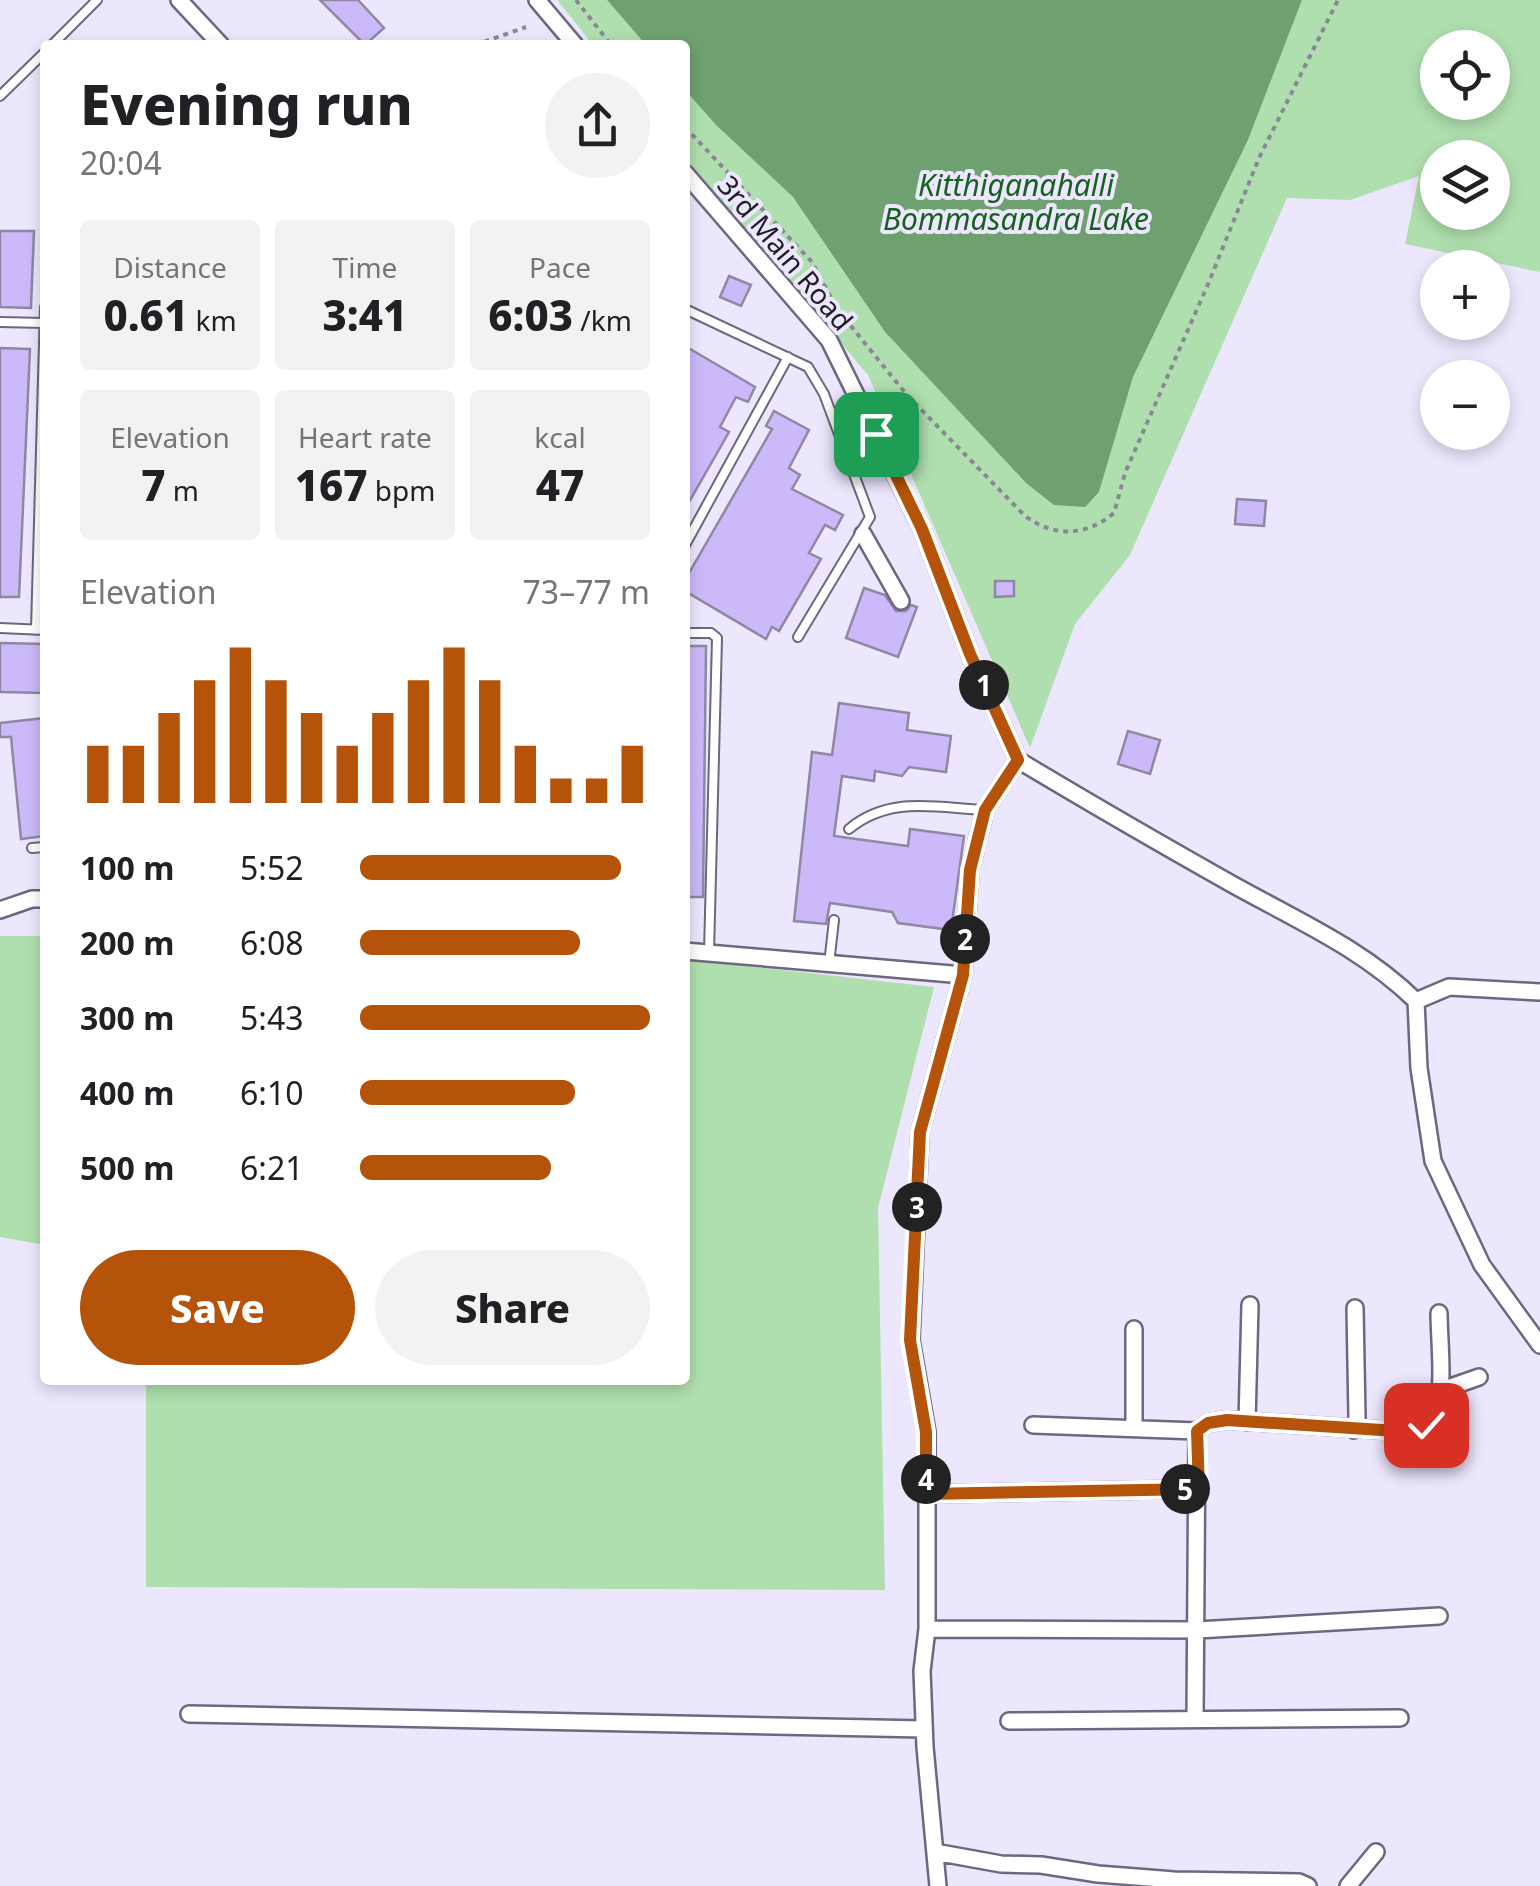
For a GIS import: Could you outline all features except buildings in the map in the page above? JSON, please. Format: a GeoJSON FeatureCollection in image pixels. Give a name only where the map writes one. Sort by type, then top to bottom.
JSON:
{"type":"FeatureCollection","features":[{"type":"Feature","properties":{"kind":"street"},"geometry":{"type":"LineString","coordinates":[[178,0],[216,40]]}},
{"type":"Feature","properties":{"kind":"street"},"geometry":{"type":"LineString","coordinates":[[536,0],[571,40]]}},
{"type":"Feature","properties":{"kind":"street","name":"3rd Main Road"},"geometry":{"type":"LineString","coordinates":[[690,179],[829,340],[922,529],[970,654],[1018,760]]}},
{"type":"Feature","properties":{"kind":"street"},"geometry":{"type":"LineString","coordinates":[[863,534],[901,601]]}},
{"type":"Feature","properties":{"kind":"street"},"geometry":{"type":"LineString","coordinates":[[938,1886],[922,1671],[926,1628],[926,1432],[910,1340],[920,1132],[963,975],[970,870],[985,810],[1018,760],[1235,886],[1325,932],[1386,972],[1416,1002],[1418,1068],[1434,1162],[1482,1265],[1540,1345]]}},
{"type":"Feature","properties":{"kind":"street"},"geometry":{"type":"LineString","coordinates":[[0,910],[40,899]]}},
{"type":"Feature","properties":{"kind":"street"},"geometry":{"type":"LineString","coordinates":[[690,951],[963,975]]}},
{"type":"Feature","properties":{"kind":"street"},"geometry":{"type":"LineString","coordinates":[[1416,1002],[1449,987],[1540,992]]}},
{"type":"Feature","properties":{"kind":"street"},"geometry":{"type":"LineString","coordinates":[[1247,1422],[1250,1305]]}},
{"type":"Feature","properties":{"kind":"street"},"geometry":{"type":"LineString","coordinates":[[1354,1430],[1358,1418],[1355,1308]]}},
{"type":"Feature","properties":{"kind":"street"},"geometry":{"type":"LineString","coordinates":[[1034,1425],[1197,1431],[1208,1423],[1247,1422],[1412,1432],[1426,1425],[1436,1413],[1439,1313]]}},
{"type":"Feature","properties":{"kind":"street"},"geometry":{"type":"LineString","coordinates":[[1134,1329],[1134,1428]]}},
{"type":"Feature","properties":{"kind":"street"},"geometry":{"type":"LineString","coordinates":[[1439,1391],[1480,1376]]}},
{"type":"Feature","properties":{"kind":"street"},"geometry":{"type":"LineString","coordinates":[[1195,1718],[1197,1431]]}},
{"type":"Feature","properties":{"kind":"street"},"geometry":{"type":"LineString","coordinates":[[926,1494],[1199,1489]]}},
{"type":"Feature","properties":{"kind":"street"},"geometry":{"type":"LineString","coordinates":[[926,1628],[1197,1630],[1439,1616]]}},
{"type":"Feature","properties":{"kind":"street"},"geometry":{"type":"LineString","coordinates":[[189,1714],[924,1729]]}},
{"type":"Feature","properties":{"kind":"street"},"geometry":{"type":"LineString","coordinates":[[1009,1721],[1400,1718]]}},
{"type":"Feature","properties":{"kind":"street"},"geometry":{"type":"LineString","coordinates":[[935,1852],[1001,1864],[1040,1865],[1098,1874],[1298,1882],[1308,1886]]}},
{"type":"Feature","properties":{"kind":"street"},"geometry":{"type":"LineString","coordinates":[[1348,1886],[1376,1852]]}},
{"type":"Feature","properties":{"kind":"lane"},"geometry":{"type":"LineString","coordinates":[[57,40],[97,0]]}},
{"type":"Feature","properties":{"kind":"lane"},"geometry":{"type":"LineString","coordinates":[[0,96],[40,57]]}},
{"type":"Feature","properties":{"kind":"lane"},"geometry":{"type":"LineString","coordinates":[[690,310],[808,367],[824,394],[870,517],[798,637]]}},
{"type":"Feature","properties":{"kind":"lane"},"geometry":{"type":"LineString","coordinates":[[0,322],[40,323]]}},
{"type":"Feature","properties":{"kind":"lane"},"geometry":{"type":"LineString","coordinates":[[690,536],[788,357]]}},
{"type":"Feature","properties":{"kind":"lane"},"geometry":{"type":"LineString","coordinates":[[0,628],[40,630]]}},
{"type":"Feature","properties":{"kind":"lane"},"geometry":{"type":"LineString","coordinates":[[690,633],[711,633],[716,638],[709,953]]}},
{"type":"Feature","properties":{"kind":"lane"},"geometry":{"type":"LineString","coordinates":[[849,829],[878,809],[909,806],[985,810]]}},
{"type":"Feature","properties":{"kind":"lane"},"geometry":{"type":"LineString","coordinates":[[32,848],[40,847]]}},
{"type":"Feature","properties":{"kind":"lane"},"geometry":{"type":"LineString","coordinates":[[830,964],[834,920]]}},
{"type":"Feature","properties":{"kind":"path"},"geometry":{"type":"LineString","coordinates":[[576,0],[607,40]]}},
{"type":"Feature","properties":{"kind":"path"},"geometry":{"type":"LineString","coordinates":[[690,133],[812,262],[837,309],[907,395],[1026,516],[1046,528],[1082,531],[1114,513],[1125,474],[1258,158],[1338,0]]}},
{"type":"Feature","properties":{"kind":"path"},"geometry":{"type":"LineString","coordinates":[[489,40],[526,27]]}},
{"type":"Feature","properties":{"kind":"shaded area"},"geometry":{"type":"Polygon","coordinates":[[[557,0],[607,0],[642,40],[589,40],[557,0]]]}},
{"type":"Feature","properties":{"kind":"shaded area"},"geometry":{"type":"Polygon","coordinates":[[[1302,0],[1540,0],[1540,272],[1510,266],[1510,250],[1434,250],[1405,244],[1419,176],[1350,200],[1287,198],[1130,555],[1075,624],[1030,748],[868,375],[690,164],[690,96],[793,197],[885,332],[1026,483],[1099,492],[1133,377],[1248,140],[1302,0]]]}},
{"type":"Feature","properties":{"kind":"shaded area"},"geometry":{"type":"Polygon","coordinates":[[[0,936],[40,936],[40,1244],[0,1237],[0,936]]]}},
{"type":"Feature","properties":{"kind":"shaded area"},"geometry":{"type":"Polygon","coordinates":[[[690,960],[934,987],[878,1208],[885,1590],[146,1587],[146,1385],[690,1385],[690,960]]]}},
{"type":"Feature","properties":{"kind":"water","name":"Kitthiganahalli Bommasandra Lake"},"geometry":{"type":"Polygon","coordinates":[[[607,0],[1302,0],[1248,140],[1133,377],[1099,492],[1085,507],[1054,505],[1026,483],[885,332],[793,197],[690,96],[690,40],[642,40],[607,0]]]}},
{"type":"Feature","properties":{"kind":"route"},"geometry":{"type":"LineString","coordinates":[[876,434],[922,529],[970,654],[1018,760],[985,810],[970,870],[963,975],[920,1132],[910,1340],[926,1432],[926,1494],[1199,1489],[1197,1431],[1208,1423],[1227,1420],[1412,1432],[1426,1425]]}}]}
